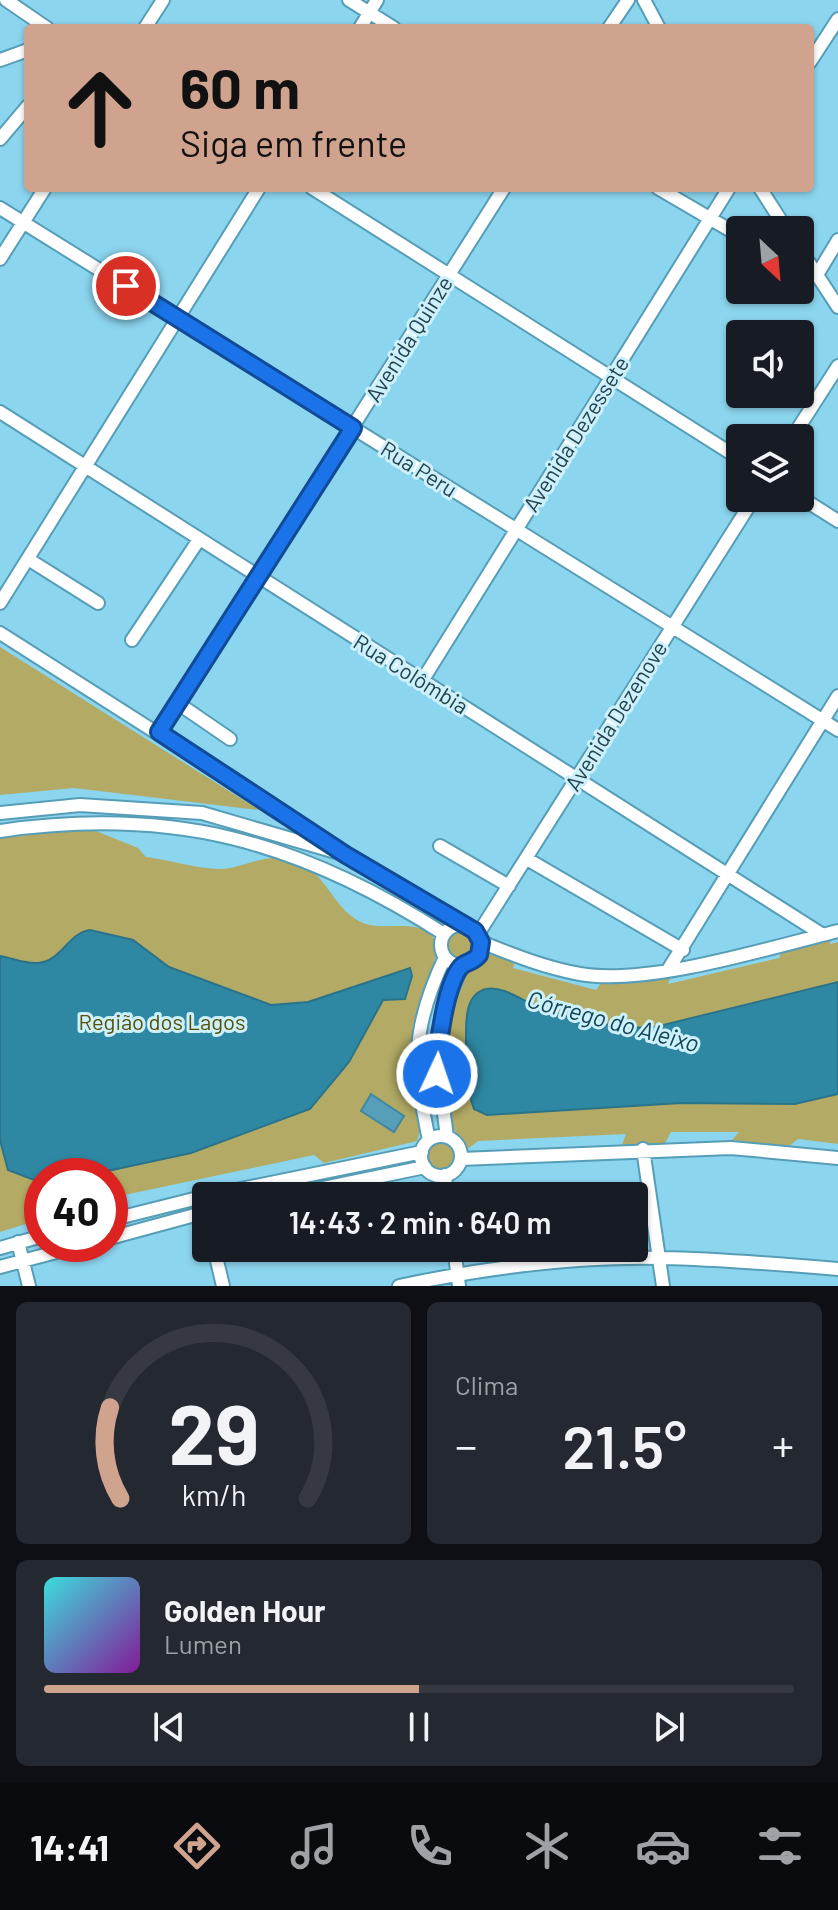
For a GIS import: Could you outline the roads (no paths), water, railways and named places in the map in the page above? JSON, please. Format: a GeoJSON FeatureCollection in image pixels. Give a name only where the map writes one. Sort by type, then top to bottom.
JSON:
{"type":"FeatureCollection","features":[{"type":"Feature","properties":{"kind":"street"},"geometry":{"type":"LineString","coordinates":[[6,0],[41,24]]}},
{"type":"Feature","properties":{"kind":"street"},"geometry":{"type":"LineString","coordinates":[[148,24],[163,0]]}},
{"type":"Feature","properties":{"kind":"street"},"geometry":{"type":"LineString","coordinates":[[349,0],[387,24]]}},
{"type":"Feature","properties":{"kind":"street"},"geometry":{"type":"LineString","coordinates":[[362,24],[377,0]]}},
{"type":"Feature","properties":{"kind":"street"},"geometry":{"type":"LineString","coordinates":[[612,24],[628,0]]}},
{"type":"Feature","properties":{"kind":"street"},"geometry":{"type":"LineString","coordinates":[[648,3],[657,24]]}},
{"type":"Feature","properties":{"kind":"street"},"geometry":{"type":"LineString","coordinates":[[814,56],[838,19]]}},
{"type":"Feature","properties":{"kind":"street"},"geometry":{"type":"LineString","coordinates":[[0,60],[24,51]]}},
{"type":"Feature","properties":{"kind":"street"},"geometry":{"type":"LineString","coordinates":[[0,139],[24,111]]}},
{"type":"Feature","properties":{"kind":"street"},"geometry":{"type":"LineString","coordinates":[[0,259],[42,192]]}},
{"type":"Feature","properties":{"kind":"street"},"geometry":{"type":"LineString","coordinates":[[0,603],[256,192]]}},
{"type":"Feature","properties":{"kind":"street"},"geometry":{"type":"LineString","coordinates":[[318,192],[726,450]]}},
{"type":"Feature","properties":{"kind":"street","name":"Avenida Quinze"},"geometry":{"type":"LineString","coordinates":[[159,732],[501,192]]}},
{"type":"Feature","properties":{"kind":"street"},"geometry":{"type":"LineString","coordinates":[[665,192],[726,228]]}},
{"type":"Feature","properties":{"kind":"street","name":"Avenida Dezessete"},"geometry":{"type":"LineString","coordinates":[[422,681],[727,192]]}},
{"type":"Feature","properties":{"kind":"street"},"geometry":{"type":"LineString","coordinates":[[763,192],[778,216]]}},
{"type":"Feature","properties":{"kind":"street","name":"Rua Peru"},"geometry":{"type":"LineString","coordinates":[[0,208],[838,730]]}},
{"type":"Feature","properties":{"kind":"street"},"geometry":{"type":"LineString","coordinates":[[817,275],[838,240]]}},
{"type":"Feature","properties":{"kind":"street"},"geometry":{"type":"LineString","coordinates":[[814,270],[838,307]]}},
{"type":"Feature","properties":{"kind":"street"},"geometry":{"type":"LineString","coordinates":[[801,424],[838,366]]}},
{"type":"Feature","properties":{"kind":"street","name":"Rua Colômbia"},"geometry":{"type":"LineString","coordinates":[[0,412],[198,541],[260,577],[823,935]]}},
{"type":"Feature","properties":{"kind":"street"},"geometry":{"type":"LineString","coordinates":[[814,506],[838,521]]}},
{"type":"Feature","properties":{"kind":"street","name":"Avenida Dezenove"},"geometry":{"type":"LineString","coordinates":[[480,938],[509,886],[745,512]]}},
{"type":"Feature","properties":{"kind":"street"},"geometry":{"type":"LineString","coordinates":[[132,640],[198,541]]}},
{"type":"Feature","properties":{"kind":"street"},"geometry":{"type":"LineString","coordinates":[[28,559],[98,603]]}},
{"type":"Feature","properties":{"kind":"street"},"geometry":{"type":"LineString","coordinates":[[0,633],[480,938],[537,964],[582,974],[627,976],[668,970],[838,931]]}},
{"type":"Feature","properties":{"kind":"street"},"geometry":{"type":"LineString","coordinates":[[668,970],[730,876],[838,696]]}},
{"type":"Feature","properties":{"kind":"street"},"geometry":{"type":"LineString","coordinates":[[179,704],[230,739]]}},
{"type":"Feature","properties":{"kind":"street"},"geometry":{"type":"LineString","coordinates":[[0,813],[80,805],[189,812],[271,830],[346,855]]}},
{"type":"Feature","properties":{"kind":"street"},"geometry":{"type":"LineString","coordinates":[[0,831],[80,823],[145,823],[215,833],[269,846],[323,866],[444,934]]}},
{"type":"Feature","properties":{"kind":"street"},"geometry":{"type":"LineString","coordinates":[[440,846],[509,886]]}},
{"type":"Feature","properties":{"kind":"street"},"geometry":{"type":"LineString","coordinates":[[527,859],[683,950]]}},
{"type":"Feature","properties":{"kind":"street"},"geometry":{"type":"LineString","coordinates":[[462,925],[444,934],[441,946],[445,957],[419,1024],[416,1059],[429,1140],[422,1152],[425,1167],[437,1175],[445,1175],[458,1166],[461,1159],[460,1150],[447,1137],[439,1095],[436,1053],[443,1013],[462,965],[479,955],[480,938]]}},
{"type":"Feature","properties":{"kind":"street"},"geometry":{"type":"LineString","coordinates":[[445,957],[462,965]]}},
{"type":"Feature","properties":{"kind":"street"},"geometry":{"type":"LineString","coordinates":[[429,1140],[447,1137]]}},
{"type":"Feature","properties":{"kind":"street"},"geometry":{"type":"LineString","coordinates":[[461,1159],[643,1149],[731,1148],[838,1158]]}},
{"type":"Feature","properties":{"kind":"street"},"geometry":{"type":"LineString","coordinates":[[643,1149],[663,1286]]}},
{"type":"Feature","properties":{"kind":"street"},"geometry":{"type":"LineString","coordinates":[[274,1182],[422,1152]]}},
{"type":"Feature","properties":{"kind":"street"},"geometry":{"type":"LineString","coordinates":[[353,1182],[425,1167]]}},
{"type":"Feature","properties":{"kind":"street"},"geometry":{"type":"LineString","coordinates":[[445,1175],[446,1182]]}},
{"type":"Feature","properties":{"kind":"street"},"geometry":{"type":"LineString","coordinates":[[128,1215],[192,1199]]}},
{"type":"Feature","properties":{"kind":"street"},"geometry":{"type":"LineString","coordinates":[[128,1233],[192,1217]]}},
{"type":"Feature","properties":{"kind":"street"},"geometry":{"type":"LineString","coordinates":[[0,1248],[24,1240]]}},
{"type":"Feature","properties":{"kind":"street"},"geometry":{"type":"LineString","coordinates":[[18,1242],[29,1286]]}},
{"type":"Feature","properties":{"kind":"street"},"geometry":{"type":"LineString","coordinates":[[399,1286],[459,1280],[552,1263],[659,1258],[838,1269]]}},
{"type":"Feature","properties":{"kind":"street"},"geometry":{"type":"LineString","coordinates":[[0,1267],[23,1261]]}},
{"type":"Feature","properties":{"kind":"street"},"geometry":{"type":"LineString","coordinates":[[217,1262],[223,1286]]}},
{"type":"Feature","properties":{"kind":"water"},"geometry":{"type":"Polygon","coordinates":[[[90,930],[133,940],[169,967],[271,1005],[308,1002],[410,968],[412,976],[405,999],[383,1000],[349,1062],[310,1109],[191,1153],[128,1167],[128,1158],[24,1158],[24,1176],[8,1170],[0,1140],[0,956],[28,963],[46,961],[82,932],[90,930]]]}},
{"type":"Feature","properties":{"kind":"water"},"geometry":{"type":"Polygon","coordinates":[[[838,982],[838,1094],[795,1104],[681,1103],[487,1115],[474,1109],[467,1073],[467,1016],[474,996],[486,989],[500,990],[543,1009],[583,1020],[651,1028],[838,982]]]}},
{"type":"Feature","properties":{"kind":"park label","name":"Região dos Lagos"},"geometry":{"type":"Point","coordinates":[162,1022]}},
{"type":"Feature","properties":{"kind":"water label","name":"Córrego do Aleixo"},"geometry":{"type":"Point","coordinates":[613,1022]}}]}
